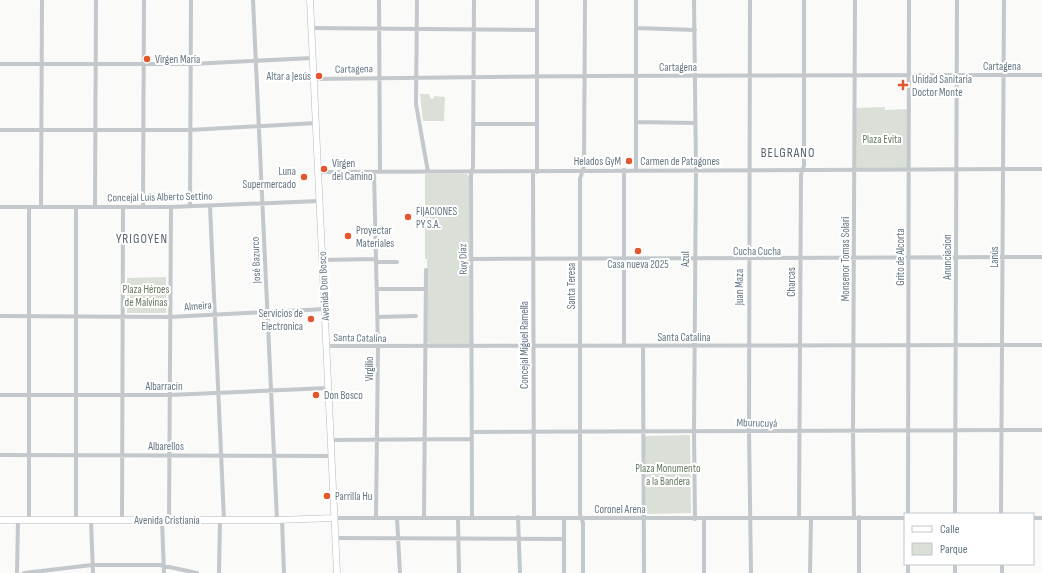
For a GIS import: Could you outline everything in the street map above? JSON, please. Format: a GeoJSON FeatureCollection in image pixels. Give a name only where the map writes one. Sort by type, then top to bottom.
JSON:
{"type":"FeatureCollection","features":[{"type":"Feature","properties":{"kind":"main road","name":"Avenida Don Bosco"},"geometry":{"type":"LineString","coordinates":[[310,0],[337,573]]}},
{"type":"Feature","properties":{"kind":"main road","name":"Avenida Cristianía"},"geometry":{"type":"LineString","coordinates":[[0,520],[280,520],[334,518]]}},
{"type":"Feature","properties":{"kind":"street"},"geometry":{"type":"LineString","coordinates":[[41,207],[42,0]]}},
{"type":"Feature","properties":{"kind":"street"},"geometry":{"type":"LineString","coordinates":[[95,207],[97,63],[96,0]]}},
{"type":"Feature","properties":{"kind":"street"},"geometry":{"type":"LineString","coordinates":[[143,207],[144,0]]}},
{"type":"Feature","properties":{"kind":"street"},"geometry":{"type":"LineString","coordinates":[[190,0],[190,206]]}},
{"type":"Feature","properties":{"kind":"street","name":"José Bazurco"},"geometry":{"type":"LineString","coordinates":[[254,0],[267,311],[275,455],[284,573]]}},
{"type":"Feature","properties":{"kind":"street"},"geometry":{"type":"LineString","coordinates":[[380,0],[380,172]]}},
{"type":"Feature","properties":{"kind":"street"},"geometry":{"type":"LineString","coordinates":[[417,0],[416,104],[428,172]]}},
{"type":"Feature","properties":{"kind":"street","name":"Ruy Díaz"},"geometry":{"type":"LineString","coordinates":[[472,518],[472,172],[474,0]]}},
{"type":"Feature","properties":{"kind":"street","name":"Concejal Miguel Ramella"},"geometry":{"type":"LineString","coordinates":[[534,517],[533,260],[538,76],[537,0]]}},
{"type":"Feature","properties":{"kind":"street","name":"Santa Teresa"},"geometry":{"type":"LineString","coordinates":[[583,573],[580,432],[580,179],[583,170],[585,0]]}},
{"type":"Feature","properties":{"kind":"street"},"geometry":{"type":"LineString","coordinates":[[636,0],[636,170]]}},
{"type":"Feature","properties":{"kind":"street","name":"Azul"},"geometry":{"type":"LineString","coordinates":[[694,0],[696,170],[694,260],[695,519]]}},
{"type":"Feature","properties":{"kind":"street","name":"Juan Maza"},"geometry":{"type":"LineString","coordinates":[[750,0],[748,171],[750,573]]}},
{"type":"Feature","properties":{"kind":"street","name":"Charcas"},"geometry":{"type":"LineString","coordinates":[[799,518],[799,346],[802,171],[804,165],[804,0]]}},
{"type":"Feature","properties":{"kind":"street","name":"Monsenor Tomas Solari"},"geometry":{"type":"LineString","coordinates":[[855,0],[853,432],[859,573]]}},
{"type":"Feature","properties":{"kind":"street","name":"Grito de Alcorta"},"geometry":{"type":"LineString","coordinates":[[908,513],[910,0]]}},
{"type":"Feature","properties":{"kind":"street","name":"Anunciacion"},"geometry":{"type":"LineString","coordinates":[[955,513],[957,0]]}},
{"type":"Feature","properties":{"kind":"street","name":"Lanús"},"geometry":{"type":"LineString","coordinates":[[1001,513],[1004,0]]}},
{"type":"Feature","properties":{"kind":"street"},"geometry":{"type":"LineString","coordinates":[[311,28],[537,30]]}},
{"type":"Feature","properties":{"kind":"street"},"geometry":{"type":"LineString","coordinates":[[636,28],[695,30]]}},
{"type":"Feature","properties":{"kind":"street"},"geometry":{"type":"LineString","coordinates":[[0,64],[191,64],[312,58]]}},
{"type":"Feature","properties":{"kind":"street","name":"Cartagena"},"geometry":{"type":"LineString","coordinates":[[314,79],[538,76],[1042,75]]}},
{"type":"Feature","properties":{"kind":"street"},"geometry":{"type":"LineString","coordinates":[[636,122],[695,123]]}},
{"type":"Feature","properties":{"kind":"street"},"geometry":{"type":"LineString","coordinates":[[0,130],[190,130],[316,123]]}},
{"type":"Feature","properties":{"kind":"street"},"geometry":{"type":"LineString","coordinates":[[473,124],[537,124]]}},
{"type":"Feature","properties":{"kind":"street","name":"Carmen de Patagones"},"geometry":{"type":"LineString","coordinates":[[318,172],[1042,169]]}},
{"type":"Feature","properties":{"kind":"street"},"geometry":{"type":"LineString","coordinates":[[624,170],[624,345]]}},
{"type":"Feature","properties":{"kind":"street","name":"Virgilio"},"geometry":{"type":"LineString","coordinates":[[374,172],[378,347],[376,518]]}},
{"type":"Feature","properties":{"kind":"street","name":"Concejal Luis Alberto Settino"},"geometry":{"type":"LineString","coordinates":[[0,207],[123,208],[319,201]]}},
{"type":"Feature","properties":{"kind":"street"},"geometry":{"type":"LineString","coordinates":[[210,206],[221,455],[222,520],[220,573]]}},
{"type":"Feature","properties":{"kind":"street"},"geometry":{"type":"LineString","coordinates":[[28,520],[30,454],[28,317],[29,207]]}},
{"type":"Feature","properties":{"kind":"street"},"geometry":{"type":"LineString","coordinates":[[76,207],[76,520]]}},
{"type":"Feature","properties":{"kind":"street"},"geometry":{"type":"LineString","coordinates":[[164,573],[163,565],[169,454],[171,207]]}},
{"type":"Feature","properties":{"kind":"street"},"geometry":{"type":"LineString","coordinates":[[122,520],[123,208]]}},
{"type":"Feature","properties":{"kind":"street","name":"Cucha Cucha"},"geometry":{"type":"LineString","coordinates":[[472,260],[748,260],[909,257],[1042,257]]}},
{"type":"Feature","properties":{"kind":"street"},"geometry":{"type":"LineString","coordinates":[[322,260],[376,260],[397,262]]}},
{"type":"Feature","properties":{"kind":"street"},"geometry":{"type":"LineString","coordinates":[[424,518],[426,270]]}},
{"type":"Feature","properties":{"kind":"street"},"geometry":{"type":"LineString","coordinates":[[377,289],[426,289]]}},
{"type":"Feature","properties":{"kind":"street","name":"Almeira"},"geometry":{"type":"LineString","coordinates":[[0,316],[169,317],[325,309]]}},
{"type":"Feature","properties":{"kind":"street"},"geometry":{"type":"LineString","coordinates":[[377,317],[416,316]]}},
{"type":"Feature","properties":{"kind":"street","name":"Santa Catalina"},"geometry":{"type":"LineString","coordinates":[[326,346],[1042,345]]}},
{"type":"Feature","properties":{"kind":"street"},"geometry":{"type":"LineString","coordinates":[[643,346],[644,573]]}},
{"type":"Feature","properties":{"kind":"street","name":"Albarracín"},"geometry":{"type":"LineString","coordinates":[[0,395],[218,394],[328,388]]}},
{"type":"Feature","properties":{"kind":"street","name":"Mburucuyá"},"geometry":{"type":"LineString","coordinates":[[472,432],[853,432],[1042,430]]}},
{"type":"Feature","properties":{"kind":"street"},"geometry":{"type":"LineString","coordinates":[[331,440],[472,439]]}},
{"type":"Feature","properties":{"kind":"street","name":"Albarellos"},"geometry":{"type":"LineString","coordinates":[[0,455],[169,454],[332,456]]}},
{"type":"Feature","properties":{"kind":"street","name":"Coronel Arena"},"geometry":{"type":"LineString","coordinates":[[334,518],[904,518]]}},
{"type":"Feature","properties":{"kind":"street"},"geometry":{"type":"LineString","coordinates":[[397,518],[400,573]]}},
{"type":"Feature","properties":{"kind":"street"},"geometry":{"type":"LineString","coordinates":[[458,518],[460,573]]}},
{"type":"Feature","properties":{"kind":"street"},"geometry":{"type":"LineString","coordinates":[[518,518],[520,573]]}},
{"type":"Feature","properties":{"kind":"street"},"geometry":{"type":"LineString","coordinates":[[564,518],[564,573]]}},
{"type":"Feature","properties":{"kind":"street"},"geometry":{"type":"LineString","coordinates":[[810,573],[811,518]]}},
{"type":"Feature","properties":{"kind":"street"},"geometry":{"type":"LineString","coordinates":[[704,519],[704,573]]}},
{"type":"Feature","properties":{"kind":"street"},"geometry":{"type":"LineString","coordinates":[[17,573],[18,520]]}},
{"type":"Feature","properties":{"kind":"street"},"geometry":{"type":"LineString","coordinates":[[91,520],[92,573]]}},
{"type":"Feature","properties":{"kind":"street"},"geometry":{"type":"LineString","coordinates":[[335,538],[564,539]]}},
{"type":"Feature","properties":{"kind":"street"},"geometry":{"type":"LineString","coordinates":[[24,573],[92,565],[163,565],[197,573]]}},
{"type":"Feature","properties":{"kind":"green space"},"geometry":{"type":"Polygon","coordinates":[[[420,94],[429,94],[431,99],[434,98],[434,96],[445,97],[444,121],[423,121],[420,94]]]}},
{"type":"Feature","properties":{"kind":"green space","name":"Plaza Evita"},"geometry":{"type":"Polygon","coordinates":[[[885,107],[885,110],[909,109],[909,169],[854,170],[856,108],[885,107]]]}},
{"type":"Feature","properties":{"kind":"green space"},"geometry":{"type":"Polygon","coordinates":[[[425,174],[466,174],[469,176],[470,344],[430,344],[427,342],[425,174]]]}},
{"type":"Feature","properties":{"kind":"green space","name":"Plaza Héroes de Malvinas"},"geometry":{"type":"Polygon","coordinates":[[[166,277],[166,313],[127,313],[127,278],[166,277]]]}},
{"type":"Feature","properties":{"kind":"green space","name":"Plaza Monumento a la Bandera"},"geometry":{"type":"Polygon","coordinates":[[[690,435],[691,513],[646,514],[645,436],[690,435]]]}},
{"type":"Feature","properties":{"kind":"place","name":"Virgen Maria"},"geometry":{"type":"Point","coordinates":[147,59]}},
{"type":"Feature","properties":{"kind":"place","name":"Altar a Jesús"},"geometry":{"type":"Point","coordinates":[319,76]}},
{"type":"Feature","properties":{"kind":"place","name":"Unidad Sanitaria Doctor Monte"},"geometry":{"type":"Point","coordinates":[903,85]}},
{"type":"Feature","properties":{"kind":"place","name":"Helados GyM"},"geometry":{"type":"Point","coordinates":[629,161]}},
{"type":"Feature","properties":{"kind":"place","name":"Virgen del Camino"},"geometry":{"type":"Point","coordinates":[324,169]}},
{"type":"Feature","properties":{"kind":"place","name":"Luna Supermercado"},"geometry":{"type":"Point","coordinates":[304,177]}},
{"type":"Feature","properties":{"kind":"place","name":"FIJACIONES PY S.A."},"geometry":{"type":"Point","coordinates":[408,217]}},
{"type":"Feature","properties":{"kind":"place","name":"Proyectar Materiales"},"geometry":{"type":"Point","coordinates":[348,236]}},
{"type":"Feature","properties":{"kind":"place","name":"Casa nueva 2025"},"geometry":{"type":"Point","coordinates":[638,251]}},
{"type":"Feature","properties":{"kind":"place","name":"Servicios de Electronica"},"geometry":{"type":"Point","coordinates":[311,319]}},
{"type":"Feature","properties":{"kind":"place","name":"Don Bosco"},"geometry":{"type":"Point","coordinates":[316,395]}},
{"type":"Feature","properties":{"kind":"place","name":"Parrilla Hu"},"geometry":{"type":"Point","coordinates":[327,496]}},
{"type":"Feature","properties":{"kind":"district","name":"BELGRANO"},"geometry":{"type":"Point","coordinates":[788,153]}},
{"type":"Feature","properties":{"kind":"district","name":"YRIGOYEN"},"geometry":{"type":"Point","coordinates":[142,239]}}]}
